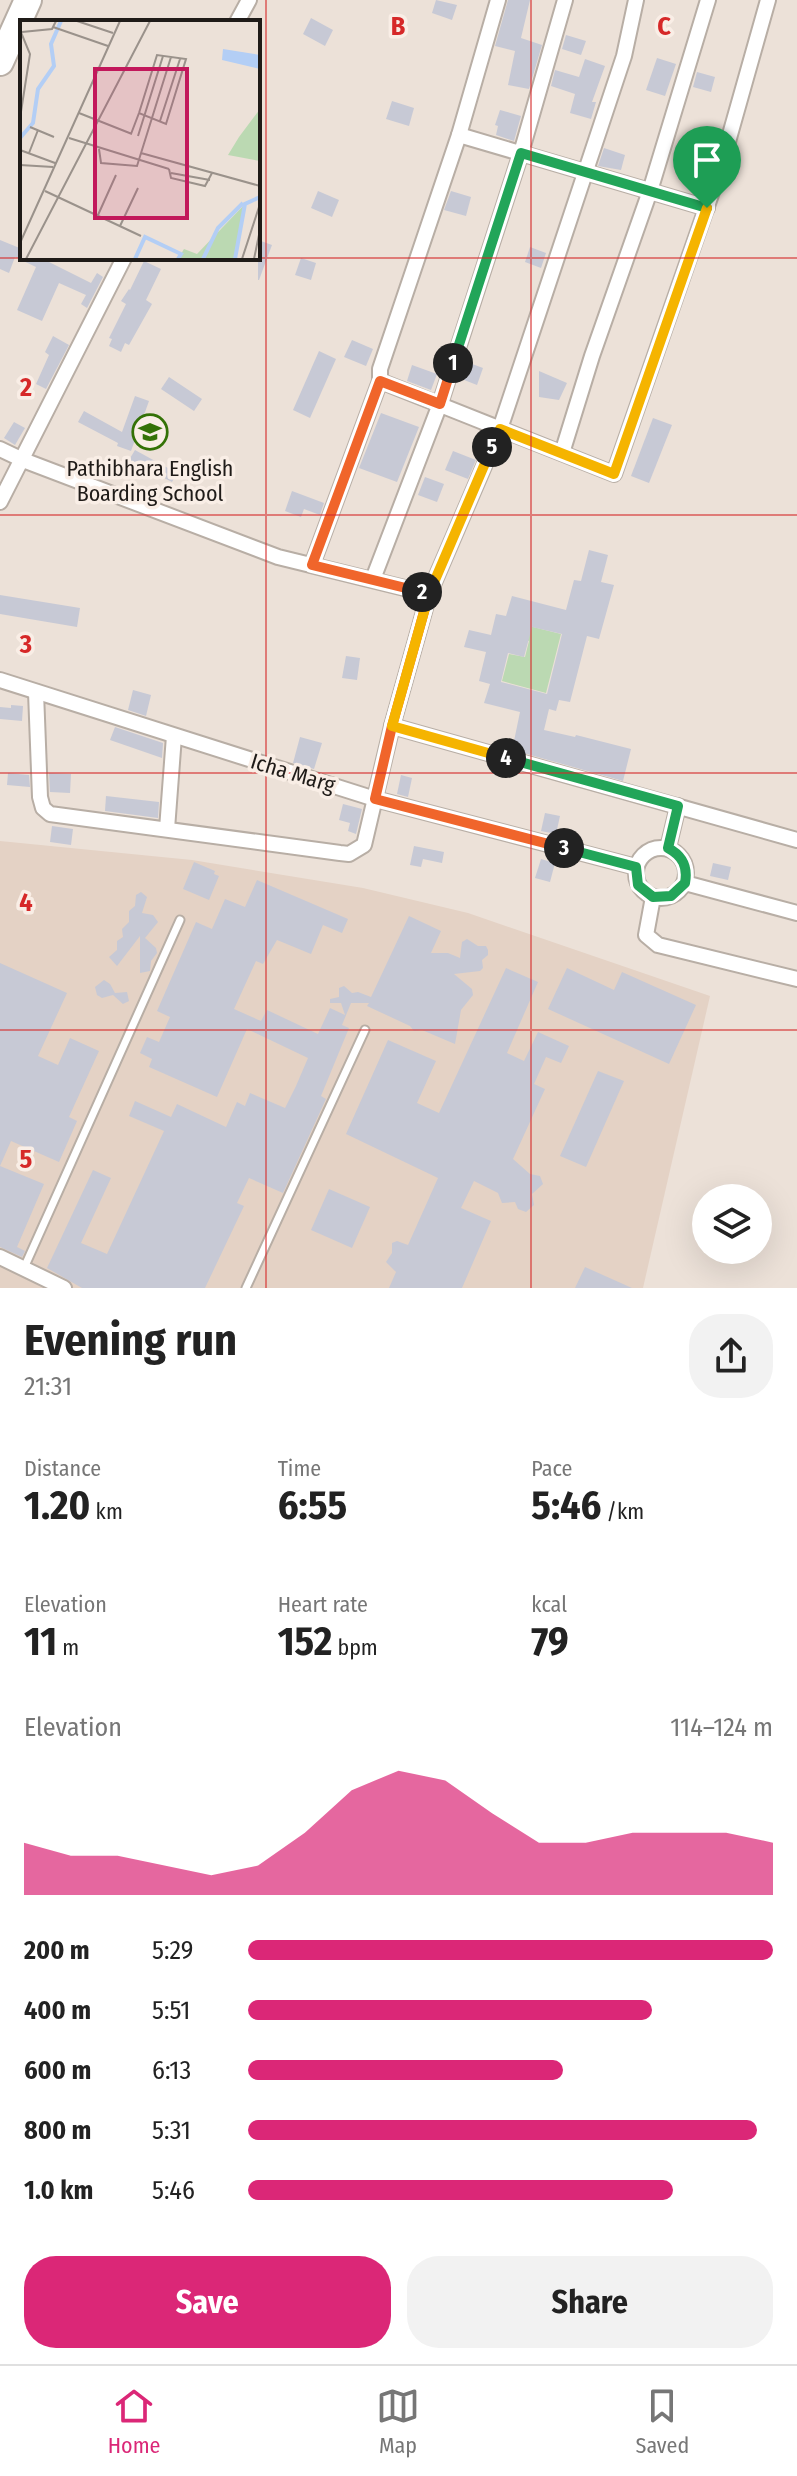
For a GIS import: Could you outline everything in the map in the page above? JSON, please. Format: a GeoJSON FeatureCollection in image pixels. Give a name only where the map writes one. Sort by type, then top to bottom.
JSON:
{"type":"FeatureCollection","features":[{"type":"Feature","properties":{"kind":"highway"},"geometry":{"type":"LineString","coordinates":[[0,62],[28,0]]}},
{"type":"Feature","properties":{"kind":"street"},"geometry":{"type":"LineString","coordinates":[[238,20],[249,0]]}},
{"type":"Feature","properties":{"kind":"street"},"geometry":{"type":"LineString","coordinates":[[312,565],[380,381],[380,369],[459,135],[498,0]]}},
{"type":"Feature","properties":{"kind":"street"},"geometry":{"type":"LineString","coordinates":[[373,579],[440,404],[521,153],[565,0]]}},
{"type":"Feature","properties":{"kind":"street"},"geometry":{"type":"LineString","coordinates":[[36,692],[40,797],[43,808],[50,814],[349,854],[358,850],[367,838],[392,726],[429,594],[500,429],[624,56],[636,0]]}},
{"type":"Feature","properties":{"kind":"street"},"geometry":{"type":"LineString","coordinates":[[562,453],[592,356],[650,191],[708,0]]}},
{"type":"Feature","properties":{"kind":"street"},"geometry":{"type":"LineString","coordinates":[[380,381],[614,474],[707,208],[768,0]]}},
{"type":"Feature","properties":{"kind":"street"},"geometry":{"type":"LineString","coordinates":[[459,135],[707,208]]}},
{"type":"Feature","properties":{"kind":"street"},"geometry":{"type":"LineString","coordinates":[[0,502],[123,260]]}},
{"type":"Feature","properties":{"kind":"street"},"geometry":{"type":"LineString","coordinates":[[0,449],[278,557],[429,594]]}},
{"type":"Feature","properties":{"kind":"street","name":"Icha Marg"},"geometry":{"type":"LineString","coordinates":[[0,680],[375,799],[636,867]]}},
{"type":"Feature","properties":{"kind":"street"},"geometry":{"type":"LineString","coordinates":[[392,726],[797,840]]}},
{"type":"Feature","properties":{"kind":"street"},"geometry":{"type":"LineString","coordinates":[[167,829],[174,736]]}},
{"type":"Feature","properties":{"kind":"street"},"geometry":{"type":"LineString","coordinates":[[668,848],[678,806]]}},
{"type":"Feature","properties":{"kind":"street"},"geometry":{"type":"LineString","coordinates":[[660,847],[668,848],[682,858],[685,883],[671,896],[653,897],[638,885],[636,867],[644,853],[660,847]]}},
{"type":"Feature","properties":{"kind":"street"},"geometry":{"type":"LineString","coordinates":[[685,883],[797,913]]}},
{"type":"Feature","properties":{"kind":"street"},"geometry":{"type":"LineString","coordinates":[[653,897],[646,935],[658,945],[797,979]]}},
{"type":"Feature","properties":{"kind":"street"},"geometry":{"type":"LineString","coordinates":[[0,1257],[64,1288]]}},
{"type":"Feature","properties":{"kind":"lane"},"geometry":{"type":"LineString","coordinates":[[24,1269],[180,920]]}},
{"type":"Feature","properties":{"kind":"lane"},"geometry":{"type":"LineString","coordinates":[[246,1288],[365,1030]]}},
{"type":"Feature","properties":{"kind":"shaded area"},"geometry":{"type":"Polygon","coordinates":[[[0,841],[192,860],[363,888],[468,913],[710,996],[643,1288],[0,1288],[0,841]]]}},
{"type":"Feature","properties":{"kind":"green space"},"geometry":{"type":"Polygon","coordinates":[[[517,623],[561,634],[546,693],[502,681],[509,654],[525,657],[529,641],[514,636],[517,623]]]}},
{"type":"Feature","properties":{"kind":"building"},"geometry":{"type":"Polygon","coordinates":[[[436,0],[457,5],[452,20],[432,13],[436,0]]]}},
{"type":"Feature","properties":{"kind":"building"},"geometry":{"type":"Polygon","coordinates":[[[508,0],[530,0],[521,38],[542,45],[529,89],[508,85],[515,51],[495,46],[508,0]]]}},
{"type":"Feature","properties":{"kind":"building"},"geometry":{"type":"Polygon","coordinates":[[[311,18],[333,30],[325,46],[303,34],[311,18]]]}},
{"type":"Feature","properties":{"kind":"building"},"geometry":{"type":"Polygon","coordinates":[[[566,35],[586,41],[581,55],[562,49],[566,35]]]}},
{"type":"Feature","properties":{"kind":"building"},"geometry":{"type":"Polygon","coordinates":[[[657,58],[676,64],[665,96],[646,90],[657,58]]]}},
{"type":"Feature","properties":{"kind":"building"},"geometry":{"type":"Polygon","coordinates":[[[585,59],[605,66],[592,102],[596,102],[591,119],[570,113],[575,94],[551,86],[555,70],[579,77],[585,59]]]}},
{"type":"Feature","properties":{"kind":"building"},"geometry":{"type":"Polygon","coordinates":[[[697,72],[715,77],[711,92],[693,87],[697,72]]]}},
{"type":"Feature","properties":{"kind":"building"},"geometry":{"type":"Polygon","coordinates":[[[392,101],[414,108],[409,126],[386,119],[392,101]]]}},
{"type":"Feature","properties":{"kind":"building"},"geometry":{"type":"Polygon","coordinates":[[[500,110],[521,116],[514,141],[496,135],[498,126],[495,125],[500,110]]]}},
{"type":"Feature","properties":{"kind":"building"},"geometry":{"type":"Polygon","coordinates":[[[604,148],[625,155],[621,170],[598,166],[604,148]]]}},
{"type":"Feature","properties":{"kind":"building"},"geometry":{"type":"Polygon","coordinates":[[[318,191],[339,200],[332,217],[311,208],[318,191]]]}},
{"type":"Feature","properties":{"kind":"building"},"geometry":{"type":"Polygon","coordinates":[[[451,191],[471,197],[466,216],[444,210],[451,191]]]}},
{"type":"Feature","properties":{"kind":"building"},"geometry":{"type":"Polygon","coordinates":[[[0,240],[20,248],[20,259],[15,257],[9,273],[0,269],[0,240]]]}},
{"type":"Feature","properties":{"kind":"building"},"geometry":{"type":"Polygon","coordinates":[[[260,241],[272,245],[258,280],[258,260],[260,241]]]}},
{"type":"Feature","properties":{"kind":"building"},"geometry":{"type":"Polygon","coordinates":[[[530,247],[546,253],[541,268],[525,262],[530,247]]]}},
{"type":"Feature","properties":{"kind":"building"},"geometry":{"type":"Polygon","coordinates":[[[301,258],[316,263],[311,280],[295,275],[301,258]]]}},
{"type":"Feature","properties":{"kind":"building"},"geometry":{"type":"Polygon","coordinates":[[[21,260],[45,260],[91,283],[97,273],[103,277],[87,308],[81,304],[86,295],[59,283],[42,321],[17,310],[36,267],[21,260]]]}},
{"type":"Feature","properties":{"kind":"building"},"geometry":{"type":"Polygon","coordinates":[[[144,261],[161,269],[146,300],[152,304],[129,345],[125,343],[121,352],[109,346],[112,339],[109,338],[126,304],[121,301],[144,261]]]}},
{"type":"Feature","properties":{"kind":"building"},"geometry":{"type":"Polygon","coordinates":[[[53,336],[69,345],[46,389],[36,384],[49,355],[45,352],[53,336]]]}},
{"type":"Feature","properties":{"kind":"building"},"geometry":{"type":"Polygon","coordinates":[[[352,340],[373,349],[366,366],[344,357],[352,340]]]}},
{"type":"Feature","properties":{"kind":"building"},"geometry":{"type":"Polygon","coordinates":[[[319,351],[336,359],[310,418],[293,410],[319,351]]]}},
{"type":"Feature","properties":{"kind":"building"},"geometry":{"type":"Polygon","coordinates":[[[464,361],[483,368],[477,385],[459,378],[464,361]]]}},
{"type":"Feature","properties":{"kind":"building"},"geometry":{"type":"Polygon","coordinates":[[[412,365],[437,374],[431,390],[407,381],[412,365]]]}},
{"type":"Feature","properties":{"kind":"building"},"geometry":{"type":"Polygon","coordinates":[[[539,371],[567,383],[559,400],[539,397],[539,371]]]}},
{"type":"Feature","properties":{"kind":"building"},"geometry":{"type":"Polygon","coordinates":[[[169,377],[202,399],[194,411],[161,389],[169,377]]]}},
{"type":"Feature","properties":{"kind":"building"},"geometry":{"type":"Polygon","coordinates":[[[135,396],[149,401],[131,451],[78,422],[84,411],[122,432],[135,396]]]}},
{"type":"Feature","properties":{"kind":"building"},"geometry":{"type":"Polygon","coordinates":[[[381,413],[419,427],[397,482],[359,468],[381,413]]]}},
{"type":"Feature","properties":{"kind":"building"},"geometry":{"type":"Polygon","coordinates":[[[653,418],[672,425],[649,483],[631,476],[653,418]]]}},
{"type":"Feature","properties":{"kind":"building"},"geometry":{"type":"Polygon","coordinates":[[[14,422],[25,428],[15,445],[4,438],[14,422]]]}},
{"type":"Feature","properties":{"kind":"building"},"geometry":{"type":"Polygon","coordinates":[[[135,450],[177,473],[172,482],[129,460],[135,450]]]}},
{"type":"Feature","properties":{"kind":"building"},"geometry":{"type":"Polygon","coordinates":[[[453,451],[476,460],[468,479],[445,470],[453,451]]]}},
{"type":"Feature","properties":{"kind":"building"},"geometry":{"type":"Polygon","coordinates":[[[425,477],[444,484],[437,502],[418,495],[425,477]]]}},
{"type":"Feature","properties":{"kind":"building"},"geometry":{"type":"Polygon","coordinates":[[[292,491],[324,503],[320,515],[304,509],[301,517],[285,511],[292,491]]]}},
{"type":"Feature","properties":{"kind":"building"},"geometry":{"type":"Polygon","coordinates":[[[589,550],[608,555],[601,582],[614,585],[599,639],[587,636],[570,702],[559,700],[556,711],[549,709],[544,730],[631,749],[623,781],[516,751],[518,742],[514,741],[520,712],[484,703],[490,684],[479,681],[486,652],[464,647],[469,630],[491,635],[496,614],[506,616],[512,596],[566,610],[574,580],[581,581],[589,550]],[[532,627],[524,657],[508,653],[501,682],[547,694],[562,634],[532,627]]]}},
{"type":"Feature","properties":{"kind":"building"},"geometry":{"type":"Polygon","coordinates":[[[0,595],[80,608],[77,627],[0,614],[0,595]]]}},
{"type":"Feature","properties":{"kind":"building"},"geometry":{"type":"Polygon","coordinates":[[[346,656],[360,658],[357,680],[342,678],[346,656]]]}},
{"type":"Feature","properties":{"kind":"building"},"geometry":{"type":"Polygon","coordinates":[[[133,690],[151,695],[146,716],[128,710],[133,690]]]}},
{"type":"Feature","properties":{"kind":"building"},"geometry":{"type":"Polygon","coordinates":[[[11,705],[23,706],[22,721],[0,719],[0,707],[11,708],[11,705]]]}},
{"type":"Feature","properties":{"kind":"building"},"geometry":{"type":"Polygon","coordinates":[[[115,727],[163,743],[162,758],[110,740],[115,727]]]}},
{"type":"Feature","properties":{"kind":"building"},"geometry":{"type":"Polygon","coordinates":[[[300,737],[322,743],[314,769],[293,763],[300,737]]]}},
{"type":"Feature","properties":{"kind":"building"},"geometry":{"type":"Polygon","coordinates":[[[8,773],[29,775],[30,787],[7,785],[8,773]]]}},
{"type":"Feature","properties":{"kind":"building"},"geometry":{"type":"Polygon","coordinates":[[[49,773],[71,774],[70,793],[50,792],[49,773]]]}},
{"type":"Feature","properties":{"kind":"building"},"geometry":{"type":"Polygon","coordinates":[[[401,775],[412,778],[408,797],[397,794],[401,775]]]}},
{"type":"Feature","properties":{"kind":"building"},"geometry":{"type":"Polygon","coordinates":[[[106,796],[159,802],[158,818],[105,811],[106,796]]]}},
{"type":"Feature","properties":{"kind":"building"},"geometry":{"type":"Polygon","coordinates":[[[343,804],[362,809],[356,834],[348,831],[350,823],[339,820],[343,804]]]}},
{"type":"Feature","properties":{"kind":"building"},"geometry":{"type":"Polygon","coordinates":[[[545,813],[560,816],[556,834],[541,831],[545,813]]]}},
{"type":"Feature","properties":{"kind":"building"},"geometry":{"type":"Polygon","coordinates":[[[52,826],[73,829],[71,845],[50,842],[52,826]]]}},
{"type":"Feature","properties":{"kind":"building"},"geometry":{"type":"Polygon","coordinates":[[[414,846],[444,852],[442,863],[423,859],[421,867],[410,865],[414,846]]]}},
{"type":"Feature","properties":{"kind":"building"},"geometry":{"type":"Polygon","coordinates":[[[541,859],[555,863],[550,882],[535,878],[541,859]]]}},
{"type":"Feature","properties":{"kind":"building"},"geometry":{"type":"Polygon","coordinates":[[[194,862],[215,871],[214,874],[219,876],[209,900],[183,889],[194,862]]]}},
{"type":"Feature","properties":{"kind":"building"},"geometry":{"type":"Polygon","coordinates":[[[713,863],[731,867],[728,880],[710,876],[713,863]]]}},
{"type":"Feature","properties":{"kind":"building"},"geometry":{"type":"Polygon","coordinates":[[[257,880],[348,919],[342,933],[323,925],[311,954],[277,940],[263,964],[256,961],[234,1009],[261,1021],[267,1010],[318,1034],[330,1008],[345,1015],[341,1003],[330,1003],[330,999],[339,997],[339,988],[344,986],[352,993],[371,997],[409,916],[441,931],[431,953],[448,953],[460,958],[462,942],[467,939],[478,946],[486,946],[488,950],[480,971],[454,974],[472,989],[473,995],[461,1010],[455,1044],[422,1030],[414,1031],[410,1026],[367,1006],[369,1003],[351,1003],[342,1025],[349,1028],[321,1096],[326,1099],[283,1193],[249,1178],[237,1203],[244,1206],[205,1288],[82,1288],[47,1268],[93,1170],[111,1178],[81,1243],[107,1254],[164,1131],[129,1116],[135,1101],[171,1117],[177,1104],[226,1127],[237,1102],[245,1106],[250,1093],[285,1108],[296,1086],[308,1058],[247,1029],[217,1097],[149,1067],[152,1059],[140,1053],[147,1037],[159,1042],[170,1017],[157,1011],[196,922],[212,929],[225,899],[245,907],[257,880]]]}},
{"type":"Feature","properties":{"kind":"building"},"geometry":{"type":"Polygon","coordinates":[[[141,892],[147,897],[142,913],[153,915],[158,922],[145,938],[157,953],[151,961],[150,971],[140,973],[140,936],[117,966],[109,957],[117,950],[117,941],[123,937],[122,929],[129,922],[129,911],[135,906],[136,895],[141,892]]]}},
{"type":"Feature","properties":{"kind":"building"},"geometry":{"type":"Polygon","coordinates":[[[0,963],[67,993],[38,1056],[58,1065],[70,1038],[99,1051],[69,1117],[77,1121],[59,1162],[11,1141],[0,1166],[0,963]]]}},
{"type":"Feature","properties":{"kind":"building"},"geometry":{"type":"Polygon","coordinates":[[[506,968],[538,982],[507,1053],[524,1061],[538,1032],[569,1046],[561,1063],[546,1057],[534,1084],[545,1089],[513,1159],[530,1174],[540,1176],[543,1184],[532,1194],[534,1205],[526,1212],[518,1209],[515,1202],[502,1203],[498,1193],[474,1181],[461,1208],[491,1221],[462,1288],[389,1288],[396,1272],[386,1262],[392,1253],[392,1243],[397,1241],[408,1245],[438,1178],[346,1134],[388,1040],[436,1061],[417,1103],[439,1113],[506,968]]]}},
{"type":"Feature","properties":{"kind":"building"},"geometry":{"type":"Polygon","coordinates":[[[567,968],[614,990],[622,972],[696,1005],[669,1064],[548,1009],[567,968]]]}},
{"type":"Feature","properties":{"kind":"building"},"geometry":{"type":"Polygon","coordinates":[[[104,980],[115,993],[127,992],[129,1001],[123,1004],[113,995],[102,998],[97,995],[95,987],[104,980]]]}},
{"type":"Feature","properties":{"kind":"building"},"geometry":{"type":"Polygon","coordinates":[[[598,1071],[624,1081],[586,1167],[560,1156],[598,1071]]]}},
{"type":"Feature","properties":{"kind":"building"},"geometry":{"type":"Polygon","coordinates":[[[0,1166],[44,1184],[17,1247],[25,1251],[22,1257],[0,1247],[0,1166]]]}},
{"type":"Feature","properties":{"kind":"building"},"geometry":{"type":"Polygon","coordinates":[[[329,1189],[370,1207],[352,1248],[311,1230],[329,1189]]]}},
{"type":"Feature","properties":{"kind":"building"},"geometry":{"type":"Polygon","coordinates":[[[585,1267],[632,1288],[575,1288],[585,1267]]]}},
{"type":"Feature","properties":{"kind":"place","name":"Pathibhara English Boarding School"},"geometry":{"type":"Point","coordinates":[150,432]}},
{"type":"Feature","properties":{"kind":"route"},"geometry":{"type":"LineString","coordinates":[[707,208],[521,153],[440,404],[380,381],[312,565],[429,594],[392,726],[375,799],[636,867],[635,877],[644,893],[662,899],[679,891],[685,883],[682,858],[668,848],[678,806],[392,726],[410,660],[429,594],[500,429],[614,474],[707,208]]}}]}
